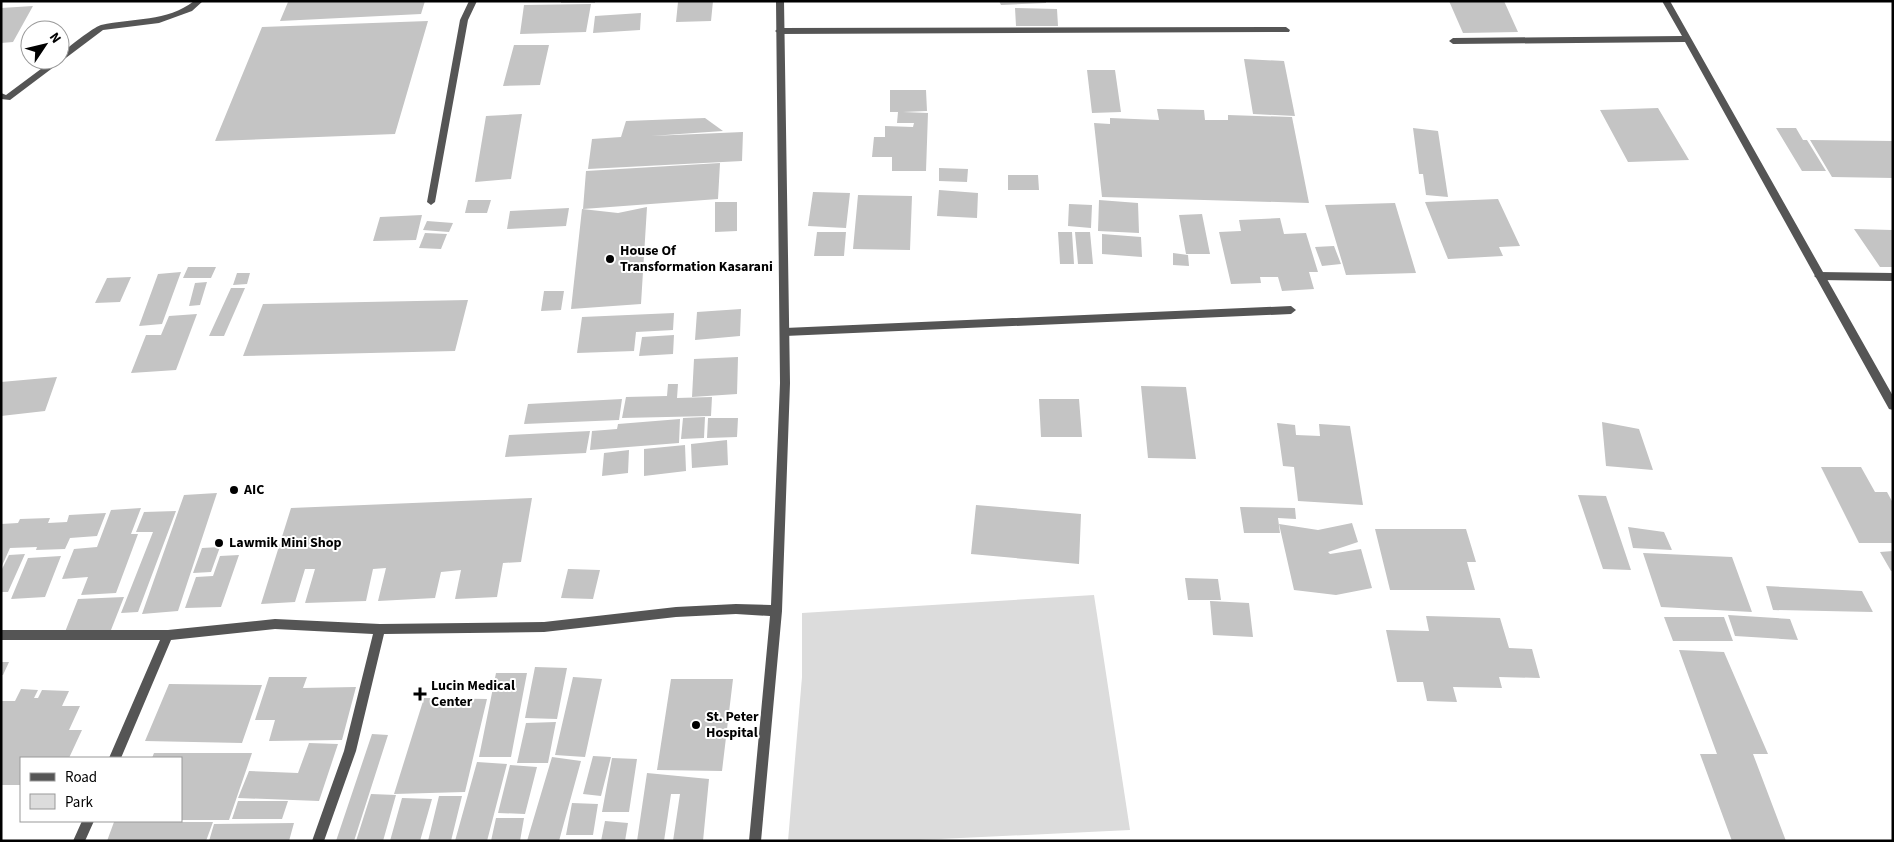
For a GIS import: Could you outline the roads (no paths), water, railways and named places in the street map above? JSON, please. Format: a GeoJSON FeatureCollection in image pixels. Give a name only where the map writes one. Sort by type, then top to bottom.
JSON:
{"type":"FeatureCollection","features":[{"type":"Feature","properties":{"kind":"street"},"geometry":{"type":"LineString","coordinates":[[70,51],[101,28],[156,21],[189,9],[198,1]]}},
{"type":"Feature","properties":{"kind":"street"},"geometry":{"type":"LineString","coordinates":[[431,202],[464,20],[473,1]]}},
{"type":"Feature","properties":{"kind":"street"},"geometry":{"type":"LineString","coordinates":[[755,841],[776,611],[786,382],[780,1]]}},
{"type":"Feature","properties":{"kind":"street"},"geometry":{"type":"LineString","coordinates":[[1666,1],[1893,406]]}},
{"type":"Feature","properties":{"kind":"street"},"geometry":{"type":"LineString","coordinates":[[780,31],[1286,30]]}},
{"type":"Feature","properties":{"kind":"street"},"geometry":{"type":"LineString","coordinates":[[1453,41],[1687,39]]}},
{"type":"Feature","properties":{"kind":"street"},"geometry":{"type":"LineString","coordinates":[[1,96],[6,98],[44,70]]}},
{"type":"Feature","properties":{"kind":"street"},"geometry":{"type":"LineString","coordinates":[[1819,276],[1893,277]]}},
{"type":"Feature","properties":{"kind":"street"},"geometry":{"type":"LineString","coordinates":[[785,332],[1291,310]]}},
{"type":"Feature","properties":{"kind":"street"},"geometry":{"type":"LineString","coordinates":[[1,635],[168,635],[275,624],[380,629],[544,627],[676,612],[736,609],[776,611]]}},
{"type":"Feature","properties":{"kind":"street"},"geometry":{"type":"LineString","coordinates":[[318,841],[350,751],[380,629]]}},
{"type":"Feature","properties":{"kind":"street"},"geometry":{"type":"LineString","coordinates":[[115,757],[168,635]]}},
{"type":"Feature","properties":{"kind":"street"},"geometry":{"type":"LineString","coordinates":[[79,841],[88,822]]}},
{"type":"Feature","properties":{"kind":"place","name":"House Of Transformation Kasarani"},"geometry":{"type":"Point","coordinates":[610,259]}},
{"type":"Feature","properties":{"kind":"place","name":"AIC"},"geometry":{"type":"Point","coordinates":[234,490]}},
{"type":"Feature","properties":{"kind":"place","name":"Lawmik Mini Shop"},"geometry":{"type":"Point","coordinates":[219,543]}},
{"type":"Feature","properties":{"kind":"place","name":"Lucin Medical Center"},"geometry":{"type":"Point","coordinates":[420,694]}},
{"type":"Feature","properties":{"kind":"place","name":"St. Peter Hospital"},"geometry":{"type":"Point","coordinates":[696,725]}}]}
